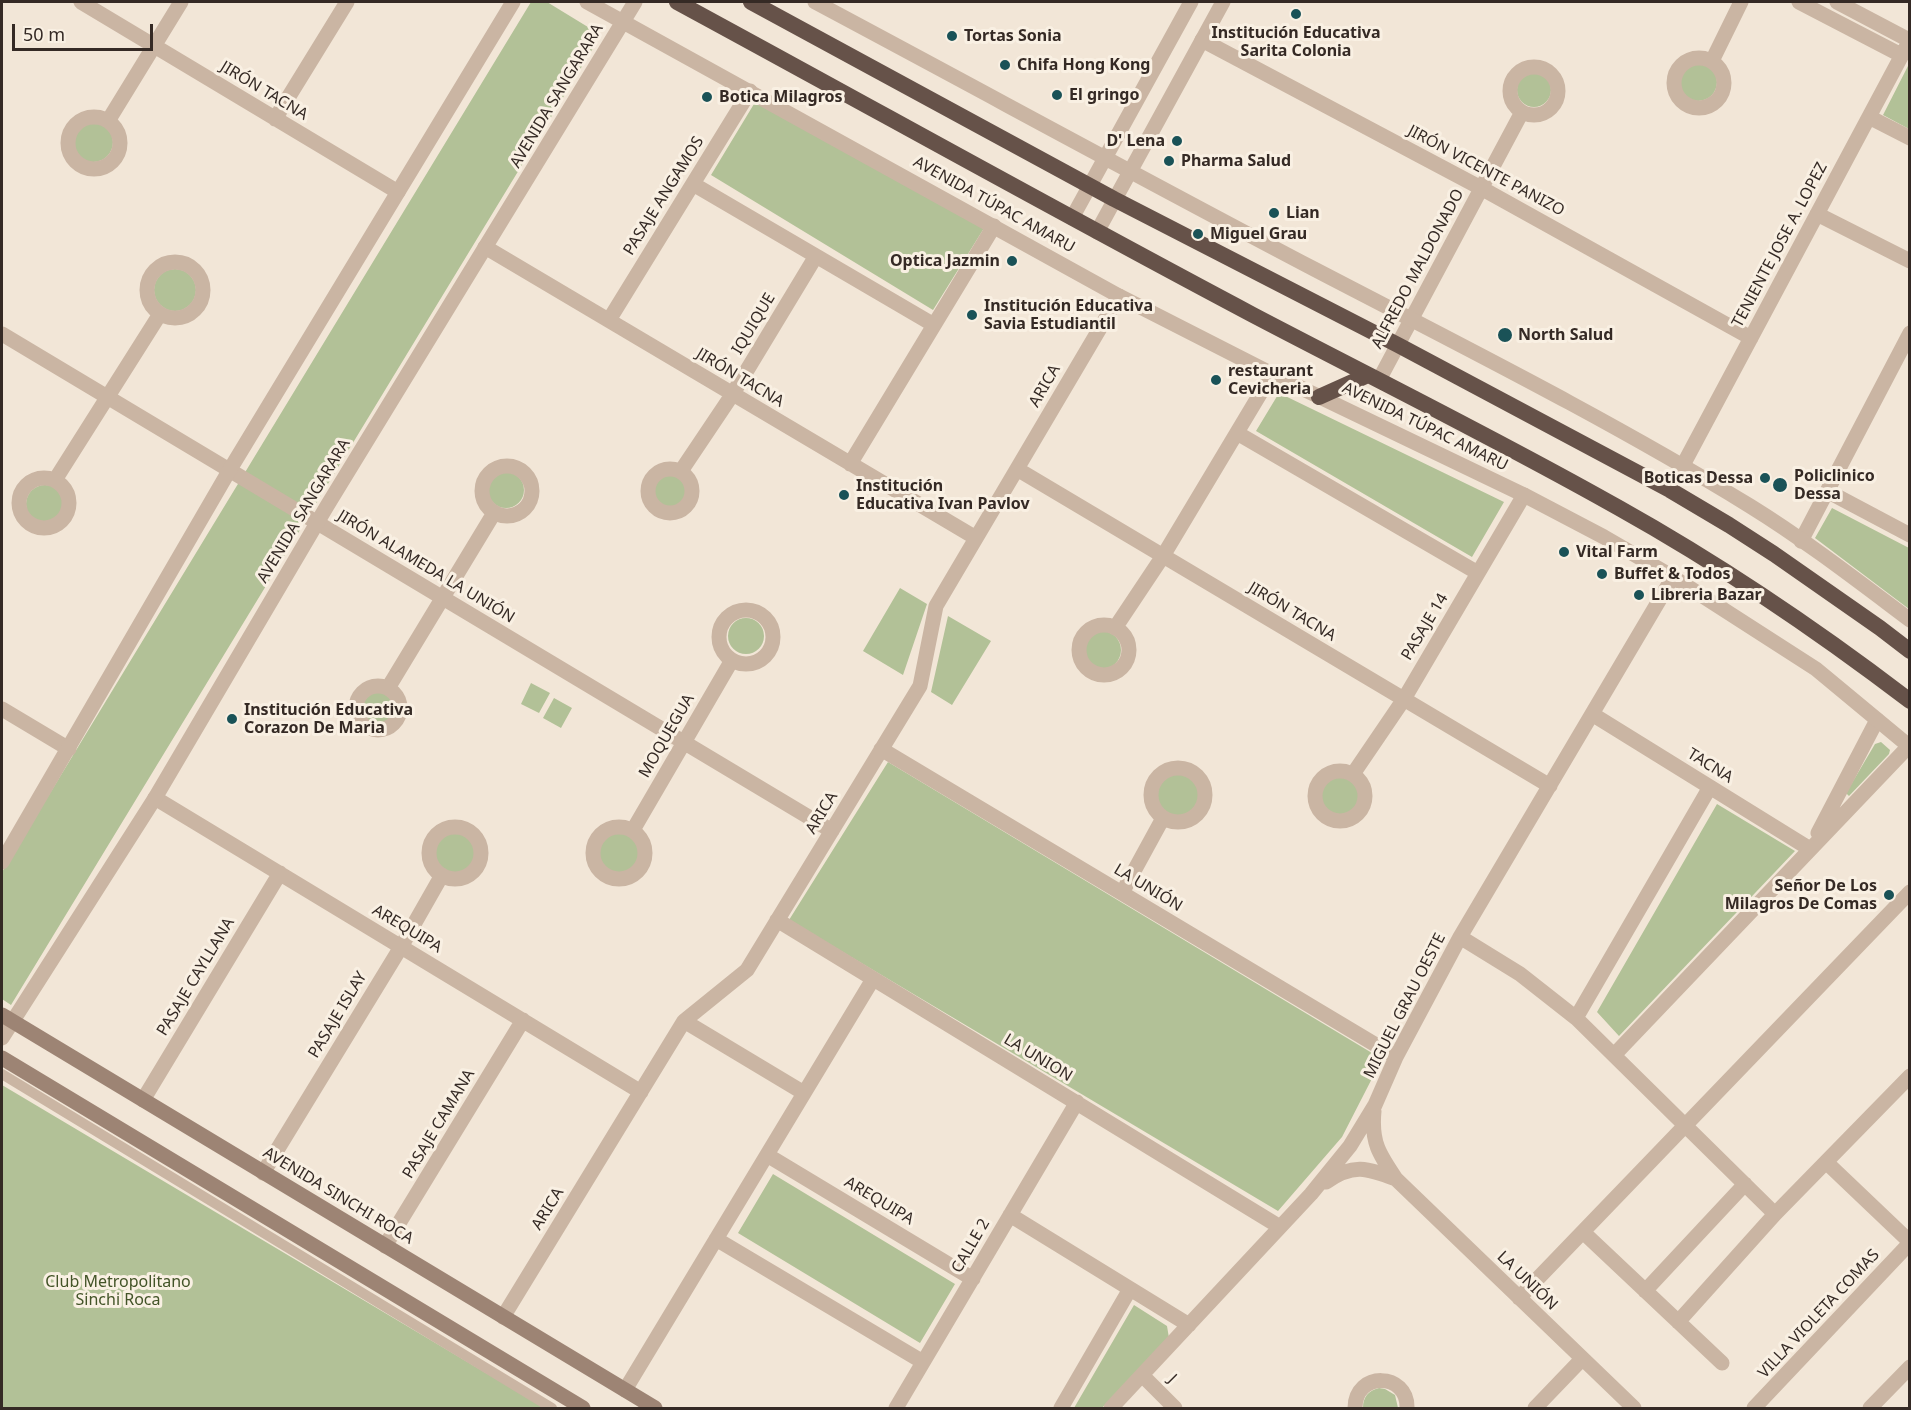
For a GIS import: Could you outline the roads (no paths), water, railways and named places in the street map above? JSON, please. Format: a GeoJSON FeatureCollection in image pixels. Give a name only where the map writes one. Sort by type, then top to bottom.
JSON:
{"type":"FeatureCollection","features":[{"type":"Feature","properties":{"kind":"highway","name":"AVENIDA TÚPAC AMARU"},"geometry":{"type":"LineString","coordinates":[[677,2],[1097,232],[1621,509],[1752,588],[1856,660],[1910,702]]}},
{"type":"Feature","properties":{"kind":"highway"},"geometry":{"type":"LineString","coordinates":[[752,2],[1114,199],[1398,345],[1660,485],[1729,525],[1910,651]]}},
{"type":"Feature","properties":{"kind":"highway"},"geometry":{"type":"LineString","coordinates":[[1319,397],[1373,377]]}},
{"type":"Feature","properties":{"kind":"main road","name":"AVENIDA SINCHI ROCA"},"geometry":{"type":"LineString","coordinates":[[7,1018],[655,1408]]}},
{"type":"Feature","properties":{"kind":"main road"},"geometry":{"type":"LineString","coordinates":[[2,1058],[308,1252],[584,1408]]}},
{"type":"Feature","properties":{"kind":"street","name":"JIRÓN TACNA"},"geometry":{"type":"LineString","coordinates":[[81,2],[398,192]]}},
{"type":"Feature","properties":{"kind":"street"},"geometry":{"type":"LineString","coordinates":[[108,121],[181,2]]}},
{"type":"Feature","properties":{"kind":"street"},"geometry":{"type":"LineString","coordinates":[[275,118],[347,2]]}},
{"type":"Feature","properties":{"kind":"street"},"geometry":{"type":"LineString","coordinates":[[2,862],[229,471],[513,2]]}},
{"type":"Feature","properties":{"kind":"street","name":"AVENIDA TÚPAC AMARU"},"geometry":{"type":"LineString","coordinates":[[587,2],[1119,296],[1272,374],[1524,495],[1604,537],[1673,577],[1816,669],[1909,746]]}},
{"type":"Feature","properties":{"kind":"street","name":"AVENIDA SANGARARA"},"geometry":{"type":"LineString","coordinates":[[2,1038],[7,1018],[155,798],[317,523],[636,2]]}},
{"type":"Feature","properties":{"kind":"street"},"geometry":{"type":"LineString","coordinates":[[815,2],[1130,172],[1554,395],[1682,466],[1752,507],[1910,620]]}},
{"type":"Feature","properties":{"kind":"street"},"geometry":{"type":"LineString","coordinates":[[1072,218],[1191,2]]}},
{"type":"Feature","properties":{"kind":"street"},"geometry":{"type":"LineString","coordinates":[[1097,232],[1223,2]]}},
{"type":"Feature","properties":{"kind":"street"},"geometry":{"type":"LineString","coordinates":[[1712,61],[1741,2]]}},
{"type":"Feature","properties":{"kind":"street"},"geometry":{"type":"LineString","coordinates":[[1799,2],[1901,55]]}},
{"type":"Feature","properties":{"kind":"street"},"geometry":{"type":"LineString","coordinates":[[1837,2],[1909,40]]}},
{"type":"Feature","properties":{"kind":"street","name":"JIRÓN VICENTE PANIZO"},"geometry":{"type":"LineString","coordinates":[[1202,40],[1481,189],[1751,338]]}},
{"type":"Feature","properties":{"kind":"street","name":"TENIENTE JOSE A. LOPEZ"},"geometry":{"type":"LineString","coordinates":[[1682,466],[1909,40]]}},
{"type":"Feature","properties":{"kind":"street","name":"PASAJE ANGAMOS"},"geometry":{"type":"LineString","coordinates":[[609,320],[750,91]]}},
{"type":"Feature","properties":{"kind":"street","name":"ALFREDO MALDONADO"},"geometry":{"type":"LineString","coordinates":[[1373,377],[1398,345],[1522,112]]}},
{"type":"Feature","properties":{"kind":"street"},"geometry":{"type":"LineString","coordinates":[[1869,117],[1910,138]]}},
{"type":"Feature","properties":{"kind":"street"},"geometry":{"type":"LineString","coordinates":[[693,184],[934,325]]}},
{"type":"Feature","properties":{"kind":"street"},"geometry":{"type":"LineString","coordinates":[[1817,214],[1910,261]]}},
{"type":"Feature","properties":{"kind":"street"},"geometry":{"type":"LineString","coordinates":[[850,464],[994,226]]}},
{"type":"Feature","properties":{"kind":"street","name":"JIRÓN TACNA"},"geometry":{"type":"LineString","coordinates":[[485,247],[976,538]]}},
{"type":"Feature","properties":{"kind":"street","name":"IQUIQUE"},"geometry":{"type":"LineString","coordinates":[[681,471],[732,394],[816,256]]}},
{"type":"Feature","properties":{"kind":"street","name":"ARICA"},"geometry":{"type":"LineString","coordinates":[[503,1317],[684,1021],[747,970],[882,749],[920,686],[936,606],[1119,296]]}},
{"type":"Feature","properties":{"kind":"street"},"geometry":{"type":"LineString","coordinates":[[55,480],[160,314]]}},
{"type":"Feature","properties":{"kind":"street"},"geometry":{"type":"LineString","coordinates":[[1801,541],[1910,333]]}},
{"type":"Feature","properties":{"kind":"street","name":"JIRÓN ALAMEDA LA UNIÓN"},"geometry":{"type":"LineString","coordinates":[[2,334],[832,831]]}},
{"type":"Feature","properties":{"kind":"street"},"geometry":{"type":"LineString","coordinates":[[1115,628],[1163,556],[1272,374]]}},
{"type":"Feature","properties":{"kind":"street"},"geometry":{"type":"LineString","coordinates":[[1237,434],[1478,573]]}},
{"type":"Feature","properties":{"kind":"street","name":"JIRÓN TACNA"},"geometry":{"type":"LineString","coordinates":[[1017,469],[1550,786]]}},
{"type":"Feature","properties":{"kind":"street"},"geometry":{"type":"LineString","coordinates":[[1827,491],[1910,535]]}},
{"type":"Feature","properties":{"kind":"street","name":"PASAJE 14"},"geometry":{"type":"LineString","coordinates":[[1353,774],[1404,699],[1524,495]]}},
{"type":"Feature","properties":{"kind":"street"},"geometry":{"type":"LineString","coordinates":[[388,688],[494,513]]}},
{"type":"Feature","properties":{"kind":"street","name":"MIGUEL GRAU OESTE"},"geometry":{"type":"LineString","coordinates":[[1112,1408],[1311,1194],[1350,1146],[1375,1105],[1396,1057],[1460,937],[1673,577]]}},
{"type":"Feature","properties":{"kind":"street","name":"MOQUEGUA"},"geometry":{"type":"LineString","coordinates":[[633,830],[732,660]]}},
{"type":"Feature","properties":{"kind":"street"},"geometry":{"type":"LineString","coordinates":[[2,709],[69,749]]}},
{"type":"Feature","properties":{"kind":"street","name":"TACNA"},"geometry":{"type":"LineString","coordinates":[[1592,714],[1810,849]]}},
{"type":"Feature","properties":{"kind":"street"},"geometry":{"type":"LineString","coordinates":[[1810,849],[1877,720]]}},
{"type":"Feature","properties":{"kind":"street"},"geometry":{"type":"LineString","coordinates":[[1615,1054],[1909,746]]}},
{"type":"Feature","properties":{"kind":"street","name":"LA UNIÓN"},"geometry":{"type":"LineString","coordinates":[[882,749],[1396,1057]]}},
{"type":"Feature","properties":{"kind":"street"},"geometry":{"type":"LineString","coordinates":[[1576,1018],[1710,787]]}},
{"type":"Feature","properties":{"kind":"street","name":"AREQUIPA"},"geometry":{"type":"LineString","coordinates":[[155,798],[641,1092]]}},
{"type":"Feature","properties":{"kind":"street"},"geometry":{"type":"LineString","coordinates":[[1122,893],[1163,818]]}},
{"type":"Feature","properties":{"kind":"street","name":"PASAJE CAYLLANA"},"geometry":{"type":"LineString","coordinates":[[143,1100],[280,873]]}},
{"type":"Feature","properties":{"kind":"street","name":"PASAJE ISLAY"},"geometry":{"type":"LineString","coordinates":[[263,1173],[401,947],[442,875]]}},
{"type":"Feature","properties":{"kind":"street"},"geometry":{"type":"LineString","coordinates":[[1519,1298],[1910,892]]}},
{"type":"Feature","properties":{"kind":"street","name":"LA UNION"},"geometry":{"type":"LineString","coordinates":[[777,920],[1280,1227]]}},
{"type":"Feature","properties":{"kind":"street"},"geometry":{"type":"LineString","coordinates":[[1460,937],[1520,974],[1576,1018],[1775,1214]]}},
{"type":"Feature","properties":{"kind":"street"},"geometry":{"type":"LineString","coordinates":[[625,1390],[873,979]]}},
{"type":"Feature","properties":{"kind":"street","name":"PASAJE CAMANA"},"geometry":{"type":"LineString","coordinates":[[385,1246],[523,1020]]}},
{"type":"Feature","properties":{"kind":"street"},"geometry":{"type":"LineString","coordinates":[[684,1021],[804,1093]]}},
{"type":"Feature","properties":{"kind":"street"},"geometry":{"type":"LineString","coordinates":[[1678,1322],[1775,1214],[1910,1076]]}},
{"type":"Feature","properties":{"kind":"street","name":"CALLE 2"},"geometry":{"type":"LineString","coordinates":[[896,1408],[1077,1102]]}},
{"type":"Feature","properties":{"kind":"street","name":"LA UNIÓN"},"geometry":{"type":"LineString","coordinates":[[1375,1105],[1372,1128],[1375,1143],[1396,1179],[1634,1408]]}},
{"type":"Feature","properties":{"kind":"street","name":"AREQUIPA"},"geometry":{"type":"LineString","coordinates":[[767,1155],[973,1279]]}},
{"type":"Feature","properties":{"kind":"street"},"geometry":{"type":"LineString","coordinates":[[1826,1162],[1910,1243]]}},
{"type":"Feature","properties":{"kind":"street","name":"LA UNIÓN"},"geometry":{"type":"LineString","coordinates":[[1311,1194],[1337,1175],[1354,1168],[1372,1170],[1396,1179]]}},
{"type":"Feature","properties":{"kind":"street"},"geometry":{"type":"LineString","coordinates":[[1645,1291],[1745,1184]]}},
{"type":"Feature","properties":{"kind":"street"},"geometry":{"type":"LineString","coordinates":[[1010,1215],[1189,1326]]}},
{"type":"Feature","properties":{"kind":"street"},"geometry":{"type":"LineString","coordinates":[[1583,1232],[1722,1363]]}},
{"type":"Feature","properties":{"kind":"street"},"geometry":{"type":"LineString","coordinates":[[716,1239],[923,1362]]}},
{"type":"Feature","properties":{"kind":"street","name":"VILLA VIOLETA COMAS"},"geometry":{"type":"LineString","coordinates":[[1763,1405],[1910,1243]]}},
{"type":"Feature","properties":{"kind":"street"},"geometry":{"type":"LineString","coordinates":[[1061,1408],[1130,1289]]}},
{"type":"Feature","properties":{"kind":"street"},"geometry":{"type":"LineString","coordinates":[[1535,1408],[1582,1359]]}},
{"type":"Feature","properties":{"kind":"street"},"geometry":{"type":"LineString","coordinates":[[1870,1408],[1910,1367]]}},
{"type":"Feature","properties":{"kind":"street","name":"J"},"geometry":{"type":"LineString","coordinates":[[1142,1375],[1175,1408]]}},
{"type":"Feature","properties":{"kind":"street"},"geometry":{"type":"LineString","coordinates":[[1355,1408],[1360,1390],[1375,1381],[1383,1380],[1399,1387],[1404,1394],[1407,1408]]}},
{"type":"Feature","properties":{"kind":"lane"},"geometry":{"type":"LineString","coordinates":[[2,1074],[308,1252],[552,1408]]}},
{"type":"Feature","properties":{"kind":"place","name":"Institución Educativa Sarita Colonia"},"geometry":{"type":"Point","coordinates":[1296,14]}},
{"type":"Feature","properties":{"kind":"place","name":"Tortas Sonia"},"geometry":{"type":"Point","coordinates":[952,36]}},
{"type":"Feature","properties":{"kind":"place","name":"Chifa Hong Kong"},"geometry":{"type":"Point","coordinates":[1005,65]}},
{"type":"Feature","properties":{"kind":"place","name":"El gringo"},"geometry":{"type":"Point","coordinates":[1057,95]}},
{"type":"Feature","properties":{"kind":"place","name":"Botica Milagros"},"geometry":{"type":"Point","coordinates":[707,97]}},
{"type":"Feature","properties":{"kind":"place","name":"D' Lena"},"geometry":{"type":"Point","coordinates":[1177,141]}},
{"type":"Feature","properties":{"kind":"place","name":"Pharma Salud"},"geometry":{"type":"Point","coordinates":[1169,161]}},
{"type":"Feature","properties":{"kind":"place","name":"Lian"},"geometry":{"type":"Point","coordinates":[1274,213]}},
{"type":"Feature","properties":{"kind":"place","name":"Miguel Grau"},"geometry":{"type":"Point","coordinates":[1198,234]}},
{"type":"Feature","properties":{"kind":"place","name":"Optica Jazmin"},"geometry":{"type":"Point","coordinates":[1012,261]}},
{"type":"Feature","properties":{"kind":"place","name":"Institución Educativa Savia Estudiantil"},"geometry":{"type":"Point","coordinates":[972,315]}},
{"type":"Feature","properties":{"kind":"place","name":"North Salud"},"geometry":{"type":"Point","coordinates":[1505,335]}},
{"type":"Feature","properties":{"kind":"place","name":"restaurant Cevicheria"},"geometry":{"type":"Point","coordinates":[1216,380]}},
{"type":"Feature","properties":{"kind":"place","name":"Boticas Dessa"},"geometry":{"type":"Point","coordinates":[1765,478]}},
{"type":"Feature","properties":{"kind":"place","name":"Policlinico Dessa"},"geometry":{"type":"Point","coordinates":[1780,485]}},
{"type":"Feature","properties":{"kind":"place","name":"Institución Educativa Ivan Pavlov"},"geometry":{"type":"Point","coordinates":[844,495]}},
{"type":"Feature","properties":{"kind":"place","name":"Vital Farm"},"geometry":{"type":"Point","coordinates":[1564,552]}},
{"type":"Feature","properties":{"kind":"place","name":"Buffet & Todos"},"geometry":{"type":"Point","coordinates":[1602,574]}},
{"type":"Feature","properties":{"kind":"place","name":"Libreria Bazar"},"geometry":{"type":"Point","coordinates":[1639,595]}},
{"type":"Feature","properties":{"kind":"place","name":"Institución Educativa Corazon De Maria"},"geometry":{"type":"Point","coordinates":[232,719]}},
{"type":"Feature","properties":{"kind":"place","name":"Señor De Los Milagros De Comas"},"geometry":{"type":"Point","coordinates":[1889,895]}},
{"type":"Feature","properties":{"kind":"park label","name":"Club Metropolitano Sinchi Roca"},"geometry":{"type":"Point","coordinates":[118,1291]}}]}
